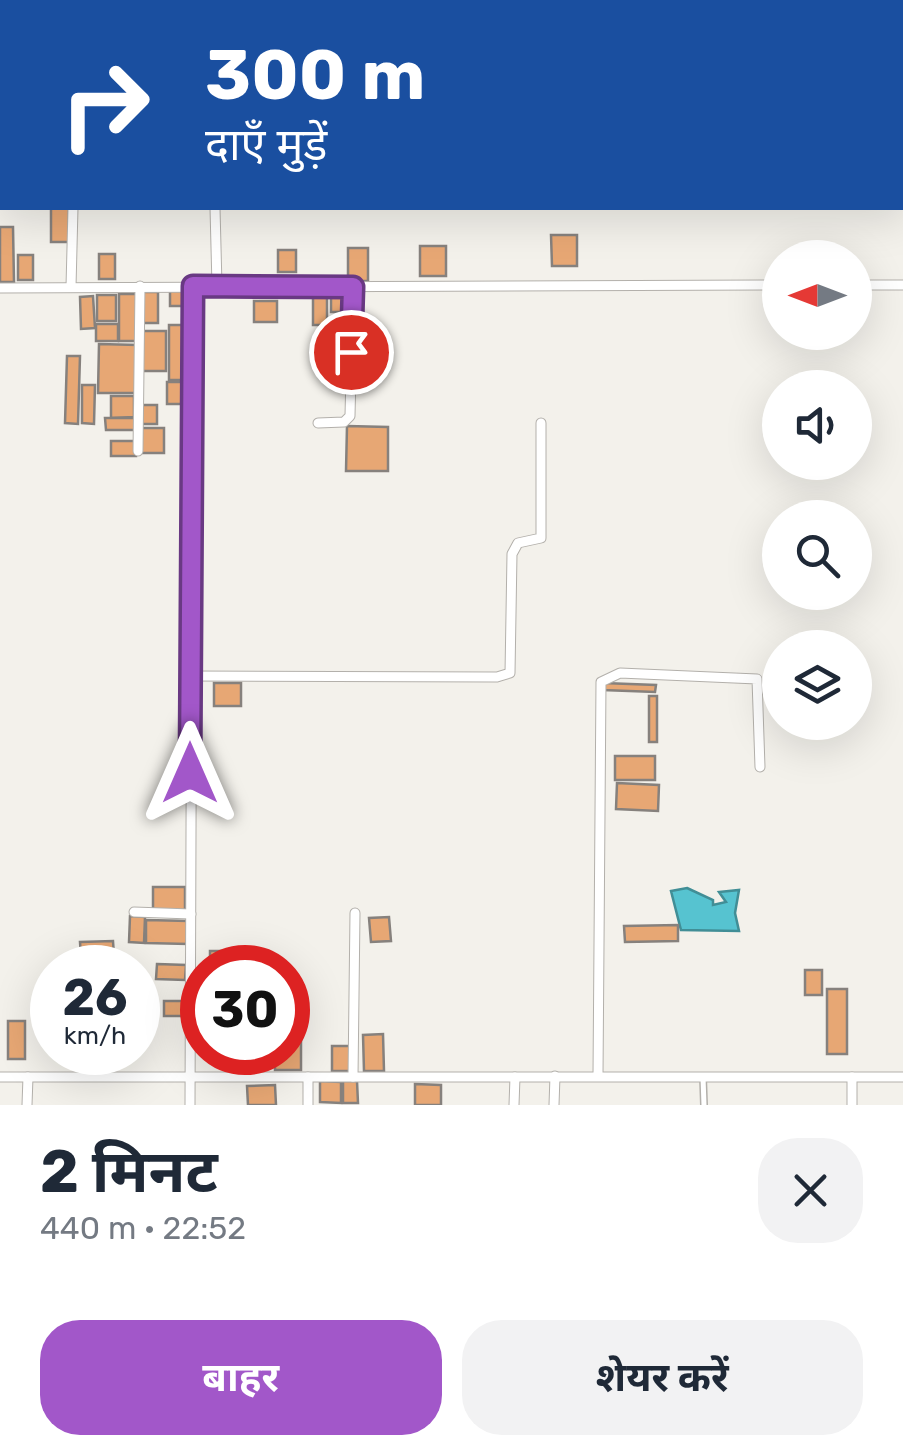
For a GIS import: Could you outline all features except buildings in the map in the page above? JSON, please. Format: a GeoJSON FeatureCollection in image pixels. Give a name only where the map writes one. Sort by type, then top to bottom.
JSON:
{"type":"FeatureCollection","features":[{"type":"Feature","properties":{"kind":"street"},"geometry":{"type":"LineString","coordinates":[[71,287],[73,210]]}},
{"type":"Feature","properties":{"kind":"street"},"geometry":{"type":"LineString","coordinates":[[215,210],[217,286]]}},
{"type":"Feature","properties":{"kind":"street"},"geometry":{"type":"LineString","coordinates":[[0,288],[762,285]]}},
{"type":"Feature","properties":{"kind":"street"},"geometry":{"type":"LineString","coordinates":[[872,285],[903,285]]}},
{"type":"Feature","properties":{"kind":"street"},"geometry":{"type":"LineString","coordinates":[[138,452],[140,286]]}},
{"type":"Feature","properties":{"kind":"street"},"geometry":{"type":"LineString","coordinates":[[190,1105],[193,286]]}},
{"type":"Feature","properties":{"kind":"street"},"geometry":{"type":"LineString","coordinates":[[318,423],[347,421],[350,416],[353,287]]}},
{"type":"Feature","properties":{"kind":"street"},"geometry":{"type":"LineString","coordinates":[[190,676],[497,677],[510,673],[512,554],[518,544],[541,538],[541,423]]}},
{"type":"Feature","properties":{"kind":"street"},"geometry":{"type":"LineString","coordinates":[[598,1076],[601,682],[620,673],[757,678],[760,768]]}},
{"type":"Feature","properties":{"kind":"street"},"geometry":{"type":"LineString","coordinates":[[134,912],[190,914]]}},
{"type":"Feature","properties":{"kind":"street"},"geometry":{"type":"LineString","coordinates":[[352,1077],[354,913]]}},
{"type":"Feature","properties":{"kind":"street"},"geometry":{"type":"LineString","coordinates":[[554,1076],[554,1105]]}},
{"type":"Feature","properties":{"kind":"street"},"geometry":{"type":"LineString","coordinates":[[0,1077],[903,1077]]}},
{"type":"Feature","properties":{"kind":"street"},"geometry":{"type":"LineString","coordinates":[[27,1105],[28,1077]]}},
{"type":"Feature","properties":{"kind":"street"},"geometry":{"type":"LineString","coordinates":[[308,1077],[308,1105]]}},
{"type":"Feature","properties":{"kind":"street"},"geometry":{"type":"LineString","coordinates":[[514,1105],[515,1077]]}},
{"type":"Feature","properties":{"kind":"street"},"geometry":{"type":"LineString","coordinates":[[852,1077],[852,1105]]}},
{"type":"Feature","properties":{"kind":"lane"},"geometry":{"type":"LineString","coordinates":[[703,1077],[704,1105]]}},
{"type":"Feature","properties":{"kind":"water"},"geometry":{"type":"Polygon","coordinates":[[[687,888],[713,900],[713,905],[726,902],[719,892],[739,890],[735,913],[739,931],[681,930],[671,891],[687,888]]]}},
{"type":"Feature","properties":{"kind":"route"},"geometry":{"type":"LineString","coordinates":[[190,773],[193,286],[353,287],[351,352]]}}]}
